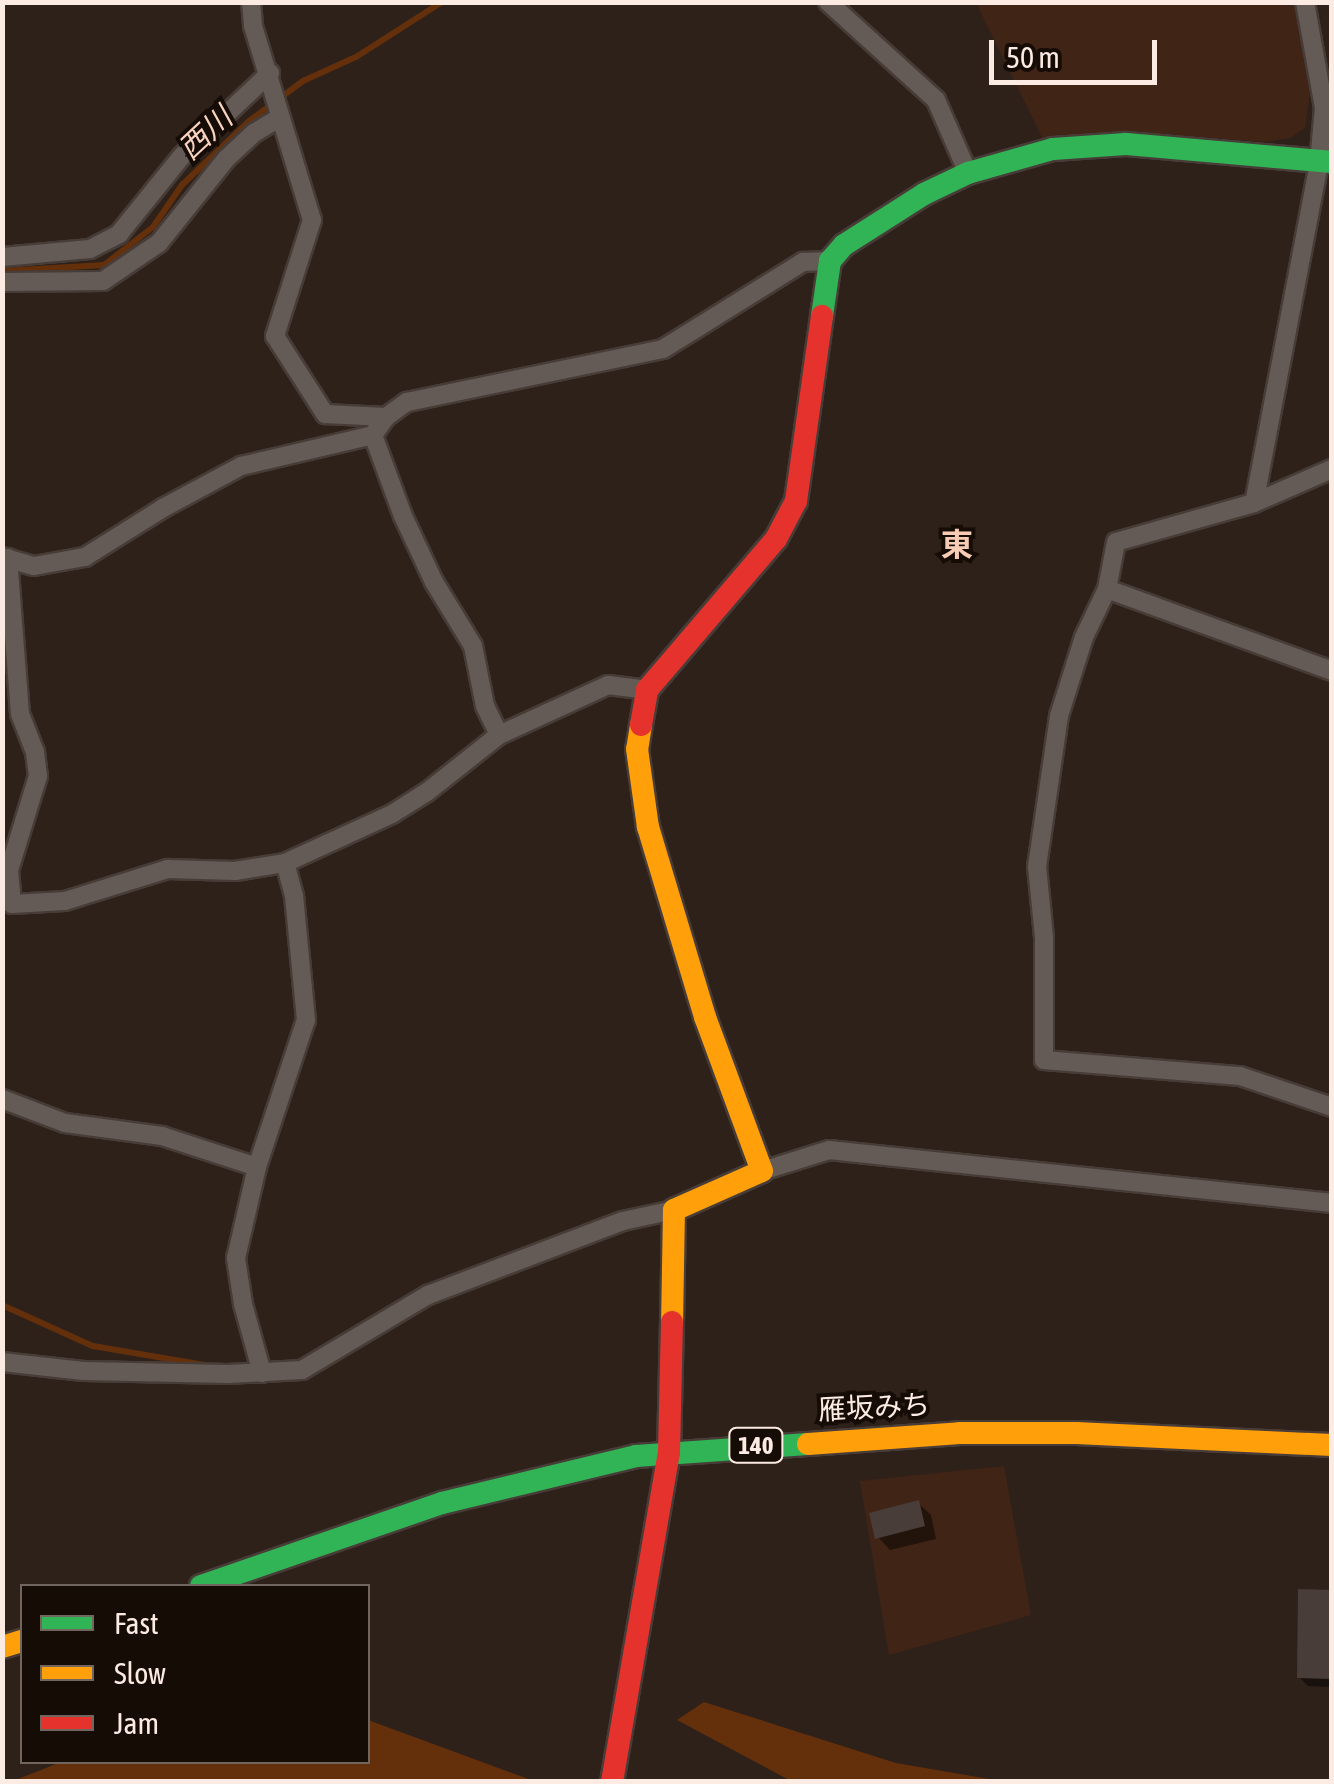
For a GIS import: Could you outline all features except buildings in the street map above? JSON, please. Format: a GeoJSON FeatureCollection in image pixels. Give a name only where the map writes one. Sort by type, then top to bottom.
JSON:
{"type":"FeatureCollection","features":[{"type":"Feature","properties":{"kind":"main road"},"geometry":{"type":"LineString","coordinates":[[612,1782],[666,1480],[674,1210],[762,1170],[705,1016],[648,826],[637,749],[647,690],[776,539],[796,501],[830,261],[844,245],[893,213],[968,173],[1017,158],[1089,144],[1238,150],[1327,164]]}},
{"type":"Feature","properties":{"kind":"main road","name":"雁坂みち"},"geometry":{"type":"LineString","coordinates":[[206,1584],[492,1488],[576,1468],[668,1453],[960,1433],[1076,1433],[1332,1445]]}},
{"type":"Feature","properties":{"kind":"street"},"geometry":{"type":"LineString","coordinates":[[250,2],[253,26],[312,220],[276,336],[325,414],[386,417]]}},
{"type":"Feature","properties":{"kind":"street"},"geometry":{"type":"LineString","coordinates":[[828,2],[936,100],[968,173]]}},
{"type":"Feature","properties":{"kind":"street"},"geometry":{"type":"LineString","coordinates":[[1254,503],[1327,164],[1324,108],[1305,2]]}},
{"type":"Feature","properties":{"kind":"street"},"geometry":{"type":"LineString","coordinates":[[2,257],[90,249],[119,234],[182,156],[270,73]]}},
{"type":"Feature","properties":{"kind":"street"},"geometry":{"type":"LineString","coordinates":[[2,282],[103,281],[159,243],[226,159],[254,133],[282,117]]}},
{"type":"Feature","properties":{"kind":"street"},"geometry":{"type":"LineString","coordinates":[[647,690],[608,685],[499,734],[427,792],[392,814],[285,863],[234,871],[168,869],[65,901],[12,904],[9,870],[38,776],[35,752],[20,714],[5,557],[34,566],[72,561],[241,466],[373,434],[386,417],[408,402],[663,349],[803,262],[830,261]]}},
{"type":"Feature","properties":{"kind":"street"},"geometry":{"type":"LineString","coordinates":[[373,434],[403,516],[434,582],[472,646],[485,706],[499,734]]}},
{"type":"Feature","properties":{"kind":"street"},"geometry":{"type":"LineString","coordinates":[[1332,468],[1254,503],[1116,542],[1107,590],[1084,637],[1058,716],[1037,866],[1044,938],[1044,1060],[1240,1076],[1332,1107]]}},
{"type":"Feature","properties":{"kind":"street"},"geometry":{"type":"LineString","coordinates":[[1107,590],[1332,671]]}},
{"type":"Feature","properties":{"kind":"street"},"geometry":{"type":"LineString","coordinates":[[262,1374],[243,1304],[236,1258],[257,1167],[306,1020],[294,896],[285,863]]}},
{"type":"Feature","properties":{"kind":"street"},"geometry":{"type":"LineString","coordinates":[[2,1099],[65,1122],[162,1136],[257,1167]]}},
{"type":"Feature","properties":{"kind":"street"},"geometry":{"type":"LineString","coordinates":[[762,1170],[828,1150],[1332,1203]]}},
{"type":"Feature","properties":{"kind":"street"},"geometry":{"type":"LineString","coordinates":[[2,1362],[84,1371],[262,1374],[302,1370],[428,1295],[623,1221],[674,1210]]}},
{"type":"Feature","properties":{"kind":"shaded area"},"geometry":{"type":"Polygon","coordinates":[[[976,3],[1295,3],[1311,84],[1305,128],[1290,138],[1265,142],[1156,134],[1043,139],[976,3]]]}},
{"type":"Feature","properties":{"kind":"shaded area"},"geometry":{"type":"Polygon","coordinates":[[[1004,1466],[1031,1615],[889,1655],[860,1481],[1004,1466]]]}},
{"type":"Feature","properties":{"kind":"shaded area"},"geometry":{"type":"Polygon","coordinates":[[[704,1702],[896,1763],[1001,1781],[791,1781],[677,1720],[704,1702]]]}},
{"type":"Feature","properties":{"kind":"shaded area"},"geometry":{"type":"Polygon","coordinates":[[[370,1721],[534,1781],[13,1781],[56,1764],[370,1764],[370,1721]]]}},
{"type":"Feature","properties":{"kind":"waterway","name":"西川"},"geometry":{"type":"LineString","coordinates":[[2,271],[104,265],[153,227],[182,185],[248,122],[303,81],[356,57],[442,2]]}},
{"type":"Feature","properties":{"kind":"waterway"},"geometry":{"type":"LineString","coordinates":[[2,1305],[93,1346],[204,1365]]}},
{"type":"Feature","properties":{"kind":"traffic: fast"},"geometry":{"type":"LineString","coordinates":[[822,316],[830,261],[844,245],[924,194],[968,173],[1053,149],[1126,144],[1332,162]]}},
{"type":"Feature","properties":{"kind":"traffic: fast"},"geometry":{"type":"LineString","coordinates":[[207,1584],[442,1503],[636,1456],[808,1444]]}},
{"type":"Feature","properties":{"kind":"traffic: slow"},"geometry":{"type":"LineString","coordinates":[[641,725],[637,749],[648,827],[705,1017],[762,1171],[674,1210],[672,1322]]}},
{"type":"Feature","properties":{"kind":"traffic: slow"},"geometry":{"type":"LineString","coordinates":[[808,1444],[960,1433],[1076,1433],[1332,1445]]}},
{"type":"Feature","properties":{"kind":"traffic: slow"},"geometry":{"type":"LineString","coordinates":[[2,1647],[20,1642]]}},
{"type":"Feature","properties":{"kind":"traffic: jam"},"geometry":{"type":"LineString","coordinates":[[641,725],[647,690],[776,539],[796,501],[822,316]]}},
{"type":"Feature","properties":{"kind":"traffic: jam"},"geometry":{"type":"LineString","coordinates":[[612,1782],[669,1453],[672,1322]]}},
{"type":"Feature","properties":{"kind":"district","name":"東"},"geometry":{"type":"Point","coordinates":[957,545]}}]}
